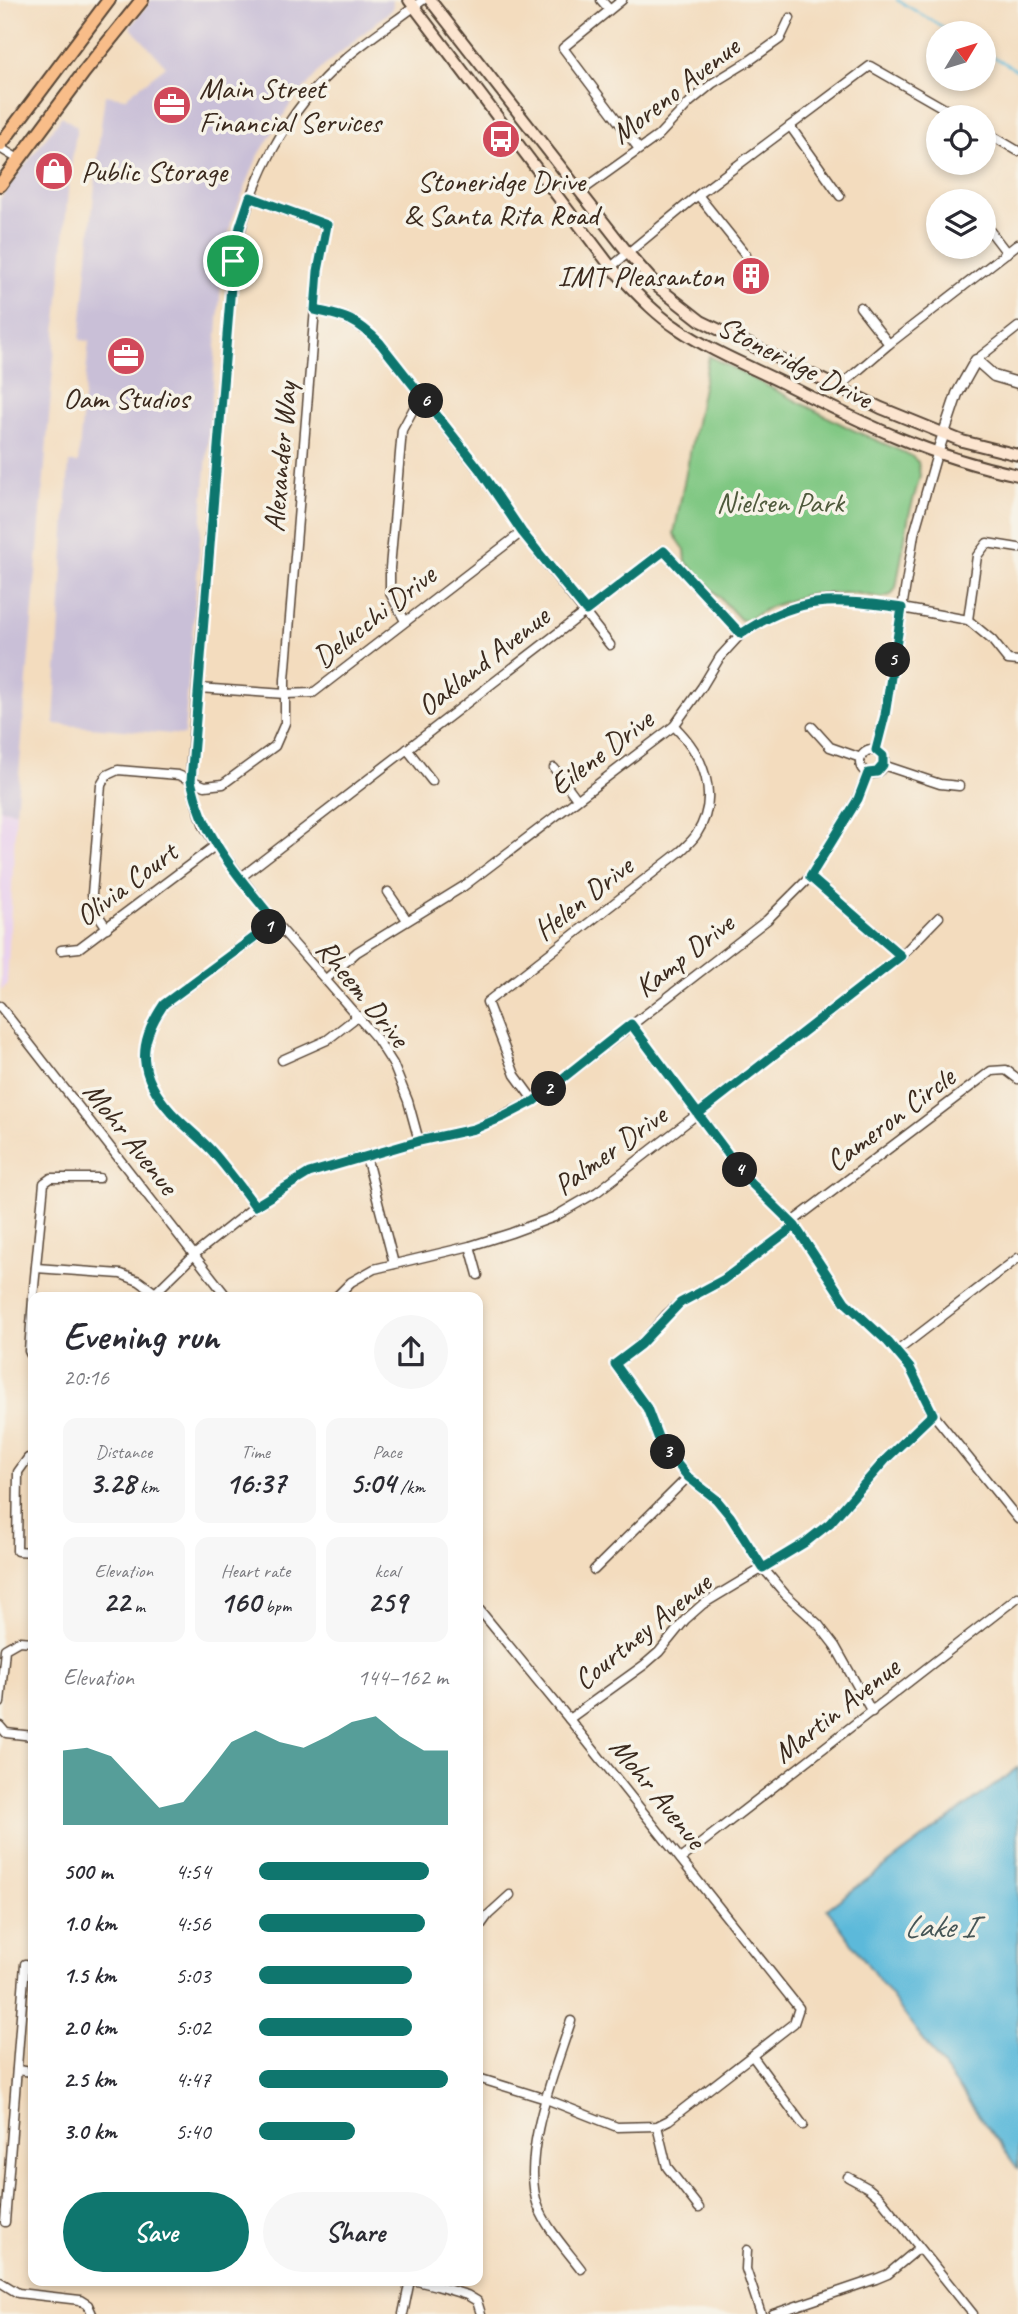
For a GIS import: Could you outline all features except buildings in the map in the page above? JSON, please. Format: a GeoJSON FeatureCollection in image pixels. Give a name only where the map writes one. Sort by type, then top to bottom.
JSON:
{"type":"FeatureCollection","features":[{"type":"Feature","properties":{"kind":"main road"},"geometry":{"type":"LineString","coordinates":[[0,146],[109,0]]}},
{"type":"Feature","properties":{"kind":"main road"},"geometry":{"type":"LineString","coordinates":[[0,185],[84,72],[142,0]]}},
{"type":"Feature","properties":{"kind":"main road","name":"Stoneridge Drive"},"geometry":{"type":"LineString","coordinates":[[430,0],[628,253],[659,288],[701,321],[944,434],[1018,455]]}},
{"type":"Feature","properties":{"kind":"main road","name":"Stoneridge Drive"},"geometry":{"type":"LineString","coordinates":[[415,2],[611,267],[675,327],[706,346],[878,431],[937,454],[1018,475]]}},
{"type":"Feature","properties":{"kind":"street"},"geometry":{"type":"LineString","coordinates":[[601,0],[609,9]]}},
{"type":"Feature","properties":{"kind":"street"},"geometry":{"type":"LineString","coordinates":[[622,0],[563,48],[639,149]]}},
{"type":"Feature","properties":{"kind":"street","name":"Rheem Drive"},"geometry":{"type":"LineString","coordinates":[[415,2],[345,58],[309,95],[279,136],[250,197],[240,227],[233,261],[191,781],[201,815],[216,845],[275,922],[358,1016],[393,1064],[408,1101],[419,1141]]}},
{"type":"Feature","properties":{"kind":"street","name":"Moreno Avenue"},"geometry":{"type":"LineString","coordinates":[[580,192],[658,136],[690,102],[713,83],[780,39],[790,18]]}},
{"type":"Feature","properties":{"kind":"street"},"geometry":{"type":"LineString","coordinates":[[611,267],[698,195],[870,66],[938,105]]}},
{"type":"Feature","properties":{"kind":"street"},"geometry":{"type":"LineString","coordinates":[[790,125],[841,196]]}},
{"type":"Feature","properties":{"kind":"street"},"geometry":{"type":"LineString","coordinates":[[996,138],[1018,151]]}},
{"type":"Feature","properties":{"kind":"street"},"geometry":{"type":"LineString","coordinates":[[0,146],[20,160]]}},
{"type":"Feature","properties":{"kind":"street"},"geometry":{"type":"LineString","coordinates":[[698,195],[746,255]]}},
{"type":"Feature","properties":{"kind":"street","name":"Alexander Way"},"geometry":{"type":"LineString","coordinates":[[107,928],[94,909],[92,894],[101,785],[107,775],[118,770],[178,775],[205,786],[223,784],[275,746],[285,723],[285,694],[318,271],[327,225],[250,197]]}},
{"type":"Feature","properties":{"kind":"street"},"geometry":{"type":"LineString","coordinates":[[996,239],[1007,253]]}},
{"type":"Feature","properties":{"kind":"street"},"geometry":{"type":"LineString","coordinates":[[839,387],[889,344],[1018,244]]}},
{"type":"Feature","properties":{"kind":"street"},"geometry":{"type":"LineString","coordinates":[[860,307],[889,344]]}},
{"type":"Feature","properties":{"kind":"street"},"geometry":{"type":"LineString","coordinates":[[315,310],[347,317],[365,328],[480,470],[522,532],[610,645]]}},
{"type":"Feature","properties":{"kind":"street"},"geometry":{"type":"LineString","coordinates":[[876,750],[885,715],[920,509],[957,394],[976,360],[1018,327]]}},
{"type":"Feature","properties":{"kind":"street"},"geometry":{"type":"LineString","coordinates":[[976,360],[994,376],[1018,383]]}},
{"type":"Feature","properties":{"kind":"street"},"geometry":{"type":"LineString","coordinates":[[405,621],[390,593],[390,568],[402,430],[421,394]]}},
{"type":"Feature","properties":{"kind":"street","name":"Delucchi Drive"},"geometry":{"type":"LineString","coordinates":[[198,688],[285,694],[313,692],[522,532]]}},
{"type":"Feature","properties":{"kind":"street"},"geometry":{"type":"LineString","coordinates":[[1018,548],[987,543],[977,556],[968,620],[992,640],[1008,660],[1018,661]]}},
{"type":"Feature","properties":{"kind":"street","name":"Oakland Avenue"},"geometry":{"type":"LineString","coordinates":[[240,878],[664,551],[741,634]]}},
{"type":"Feature","properties":{"kind":"street","name":"Eilene Drive"},"geometry":{"type":"LineString","coordinates":[[326,978],[357,952],[464,886],[674,726],[720,657],[741,634],[763,620],[789,608],[835,600],[968,620]]}},
{"type":"Feature","properties":{"kind":"street","name":"Helen Drive"},"geometry":{"type":"LineString","coordinates":[[534,1101],[515,1075],[486,1002],[681,851],[696,835],[710,801],[707,778],[696,752],[674,726]]}},
{"type":"Feature","properties":{"kind":"street"},"geometry":{"type":"LineString","coordinates":[[812,727],[830,747],[861,758]]}},
{"type":"Feature","properties":{"kind":"street"},"geometry":{"type":"LineString","coordinates":[[407,749],[432,781]]}},
{"type":"Feature","properties":{"kind":"street"},"geometry":{"type":"LineString","coordinates":[[876,750],[883,756],[883,765],[877,772],[868,773],[861,767],[861,758],[867,751],[876,750]]}},
{"type":"Feature","properties":{"kind":"street"},"geometry":{"type":"LineString","coordinates":[[883,765],[940,785],[959,786]]}},
{"type":"Feature","properties":{"kind":"street"},"geometry":{"type":"LineString","coordinates":[[554,768],[578,799]]}},
{"type":"Feature","properties":{"kind":"street","name":"Kamp Drive"},"geometry":{"type":"LineString","coordinates":[[155,1292],[194,1255],[255,1206],[309,1173],[419,1141],[474,1129],[534,1101],[767,920],[810,877],[858,799],[868,773]]}},
{"type":"Feature","properties":{"kind":"street","name":"Olivia Court"},"geometry":{"type":"LineString","coordinates":[[61,950],[79,948],[216,845]]}},
{"type":"Feature","properties":{"kind":"street"},"geometry":{"type":"LineString","coordinates":[[810,877],[901,956]]}},
{"type":"Feature","properties":{"kind":"street"},"geometry":{"type":"LineString","coordinates":[[388,892],[407,920]]}},
{"type":"Feature","properties":{"kind":"street","name":"Palmer Drive"},"geometry":{"type":"LineString","coordinates":[[341,1292],[351,1282],[374,1269],[470,1246],[511,1233],[565,1211],[597,1192],[901,956],[939,917]]}},
{"type":"Feature","properties":{"kind":"street"},"geometry":{"type":"LineString","coordinates":[[255,1206],[210,1149],[157,1095],[145,1064],[143,1047],[154,1019],[164,1004],[275,922]]}},
{"type":"Feature","properties":{"kind":"street","name":"Mohr Avenue"},"geometry":{"type":"LineString","coordinates":[[0,1006],[223,1292]]}},
{"type":"Feature","properties":{"kind":"street"},"geometry":{"type":"LineString","coordinates":[[282,1060],[327,1040],[358,1016]]}},
{"type":"Feature","properties":{"kind":"street"},"geometry":{"type":"LineString","coordinates":[[631,1024],[746,1178],[794,1224],[845,1302],[910,1368],[933,1414],[1018,1519]]}},
{"type":"Feature","properties":{"kind":"street","name":"Cameron Circle"},"geometry":{"type":"LineString","coordinates":[[794,1224],[991,1071],[1006,1070],[1018,1079]]}},
{"type":"Feature","properties":{"kind":"street"},"geometry":{"type":"LineString","coordinates":[[366,1156],[394,1264]]}},
{"type":"Feature","properties":{"kind":"street"},"geometry":{"type":"LineString","coordinates":[[34,1292],[44,1183],[51,1178],[99,1178]]}},
{"type":"Feature","properties":{"kind":"street"},"geometry":{"type":"LineString","coordinates":[[794,1224],[723,1280],[680,1303],[640,1345],[615,1364],[647,1408],[658,1437],[670,1455],[688,1477],[723,1507],[763,1568],[785,1594],[818,1624],[835,1646],[872,1712]]}},
{"type":"Feature","properties":{"kind":"street"},"geometry":{"type":"LineString","coordinates":[[470,1246],[478,1275]]}},
{"type":"Feature","properties":{"kind":"street"},"geometry":{"type":"LineString","coordinates":[[896,1352],[1018,1258]]}},
{"type":"Feature","properties":{"kind":"street"},"geometry":{"type":"LineString","coordinates":[[36,1268],[121,1274],[139,1281],[151,1292]]}},
{"type":"Feature","properties":{"kind":"street","name":"Courtney Avenue"},"geometry":{"type":"LineString","coordinates":[[569,1719],[644,1665],[659,1652],[685,1619],[703,1604],[806,1542],[830,1523],[887,1458],[933,1414]]}},
{"type":"Feature","properties":{"kind":"street"},"geometry":{"type":"LineString","coordinates":[[28,1458],[18,1472],[17,1551],[28,1552]]}},
{"type":"Feature","properties":{"kind":"street"},"geometry":{"type":"LineString","coordinates":[[594,1570],[688,1477]]}},
{"type":"Feature","properties":{"kind":"street","name":"Martin Avenue"},"geometry":{"type":"LineString","coordinates":[[681,1859],[1018,1597]]}},
{"type":"Feature","properties":{"kind":"street","name":"Mohr Avenue"},"geometry":{"type":"LineString","coordinates":[[483,1614],[799,2008],[794,2023],[753,2057]]}},
{"type":"Feature","properties":{"kind":"street"},"geometry":{"type":"LineString","coordinates":[[0,1703],[5,1649],[19,1641],[28,1642]]}},
{"type":"Feature","properties":{"kind":"street"},"geometry":{"type":"LineString","coordinates":[[0,1726],[6,1733],[28,1735]]}},
{"type":"Feature","properties":{"kind":"street"},"geometry":{"type":"LineString","coordinates":[[483,1921],[510,1895]]}},
{"type":"Feature","properties":{"kind":"street"},"geometry":{"type":"LineString","coordinates":[[5,2222],[25,1964]]}},
{"type":"Feature","properties":{"kind":"street"},"geometry":{"type":"LineString","coordinates":[[571,2021],[535,2143],[533,2182],[545,2221],[581,2269]]}},
{"type":"Feature","properties":{"kind":"street"},"geometry":{"type":"LineString","coordinates":[[483,2079],[546,2099],[617,2127],[657,2126],[669,2120],[753,2057],[803,2124]]}},
{"type":"Feature","properties":{"kind":"street"},"geometry":{"type":"LineString","coordinates":[[17,2070],[28,2071]]}},
{"type":"Feature","properties":{"kind":"street"},"geometry":{"type":"LineString","coordinates":[[657,2126],[667,2167],[699,2208]]}},
{"type":"Feature","properties":{"kind":"street"},"geometry":{"type":"LineString","coordinates":[[848,2177],[868,2188],[880,2199],[973,2314]]}},
{"type":"Feature","properties":{"kind":"street"},"geometry":{"type":"LineString","coordinates":[[773,2314],[788,2312],[888,2274],[918,2249]]}},
{"type":"Feature","properties":{"kind":"street"},"geometry":{"type":"LineString","coordinates":[[747,2250],[746,2269],[761,2314]]}},
{"type":"Feature","properties":{"kind":"street"},"geometry":{"type":"LineString","coordinates":[[0,2282],[18,2293],[80,2300],[88,2305],[92,2314]]}},
{"type":"Feature","properties":{"kind":"street"},"geometry":{"type":"LineString","coordinates":[[402,2312],[409,2286]]}},
{"type":"Feature","properties":{"kind":"street"},"geometry":{"type":"LineString","coordinates":[[433,2286],[467,2295],[477,2301],[481,2314]]}},
{"type":"Feature","properties":{"kind":"shaded area"},"geometry":{"type":"Polygon","coordinates":[[[151,0],[392,0],[393,5],[391,10],[322,68],[290,105],[257,158],[231,223],[222,273],[184,735],[54,724],[69,463],[78,463],[89,341],[80,340],[105,95],[125,98],[166,66],[130,27],[151,0]]]}},
{"type":"Feature","properties":{"kind":"shaded area"},"geometry":{"type":"Polygon","coordinates":[[[62,116],[77,127],[69,179],[16,811],[0,809],[0,199],[62,116]]]}},
{"type":"Feature","properties":{"kind":"shaded area"},"geometry":{"type":"Polygon","coordinates":[[[0,809],[16,811],[7,985],[1,990],[0,809]]]}},
{"type":"Feature","properties":{"kind":"green space","name":"Nielsen Park"},"geometry":{"type":"Polygon","coordinates":[[[709,356],[851,429],[910,455],[918,462],[920,476],[909,515],[896,588],[891,595],[882,598],[855,593],[809,594],[770,607],[747,620],[741,620],[686,562],[685,550],[674,534],[709,356]]]}},
{"type":"Feature","properties":{"kind":"water","name":"Lake I"},"geometry":{"type":"Polygon","coordinates":[[[1018,1768],[1018,2169],[827,1909],[1018,1768]]]}},
{"type":"Feature","properties":{"kind":"waterway"},"geometry":{"type":"LineString","coordinates":[[897,0],[933,21]]}},
{"type":"Feature","properties":{"kind":"waterway"},"geometry":{"type":"LineString","coordinates":[[996,58],[1018,71]]}},
{"type":"Feature","properties":{"kind":"place","name":"Main Street Financial Services"},"geometry":{"type":"Point","coordinates":[172,105]}},
{"type":"Feature","properties":{"kind":"place","name":"Stoneridge Drive & Santa Rita Road"},"geometry":{"type":"Point","coordinates":[501,139]}},
{"type":"Feature","properties":{"kind":"place","name":"Public Storage"},"geometry":{"type":"Point","coordinates":[54,171]}},
{"type":"Feature","properties":{"kind":"place","name":"IMT Pleasanton"},"geometry":{"type":"Point","coordinates":[751,276]}},
{"type":"Feature","properties":{"kind":"place","name":"Oam Studios"},"geometry":{"type":"Point","coordinates":[126,356]}},
{"type":"Feature","properties":{"kind":"route"},"geometry":{"type":"LineString","coordinates":[[233,261],[191,781],[205,826],[216,845],[275,922],[164,1004],[154,1019],[143,1047],[145,1064],[157,1095],[210,1149],[255,1206],[309,1173],[419,1141],[474,1129],[505,1116],[534,1101],[631,1024],[746,1178],[795,1226],[723,1280],[680,1303],[640,1345],[615,1364],[647,1408],[658,1437],[670,1455],[688,1477],[716,1499],[730,1516],[763,1568],[806,1542],[830,1523],[887,1458],[933,1414],[910,1368],[888,1342],[845,1302],[795,1226],[766,1197],[746,1178],[698,1114],[901,956],[810,877],[858,799],[868,773],[877,772],[883,765],[883,756],[876,750],[885,715],[902,608],[835,600],[809,603],[789,608],[741,634],[664,551],[586,611],[522,532],[480,470],[380,343],[365,328],[347,317],[315,310],[318,271],[327,225],[250,197],[233,261]]}}]}
